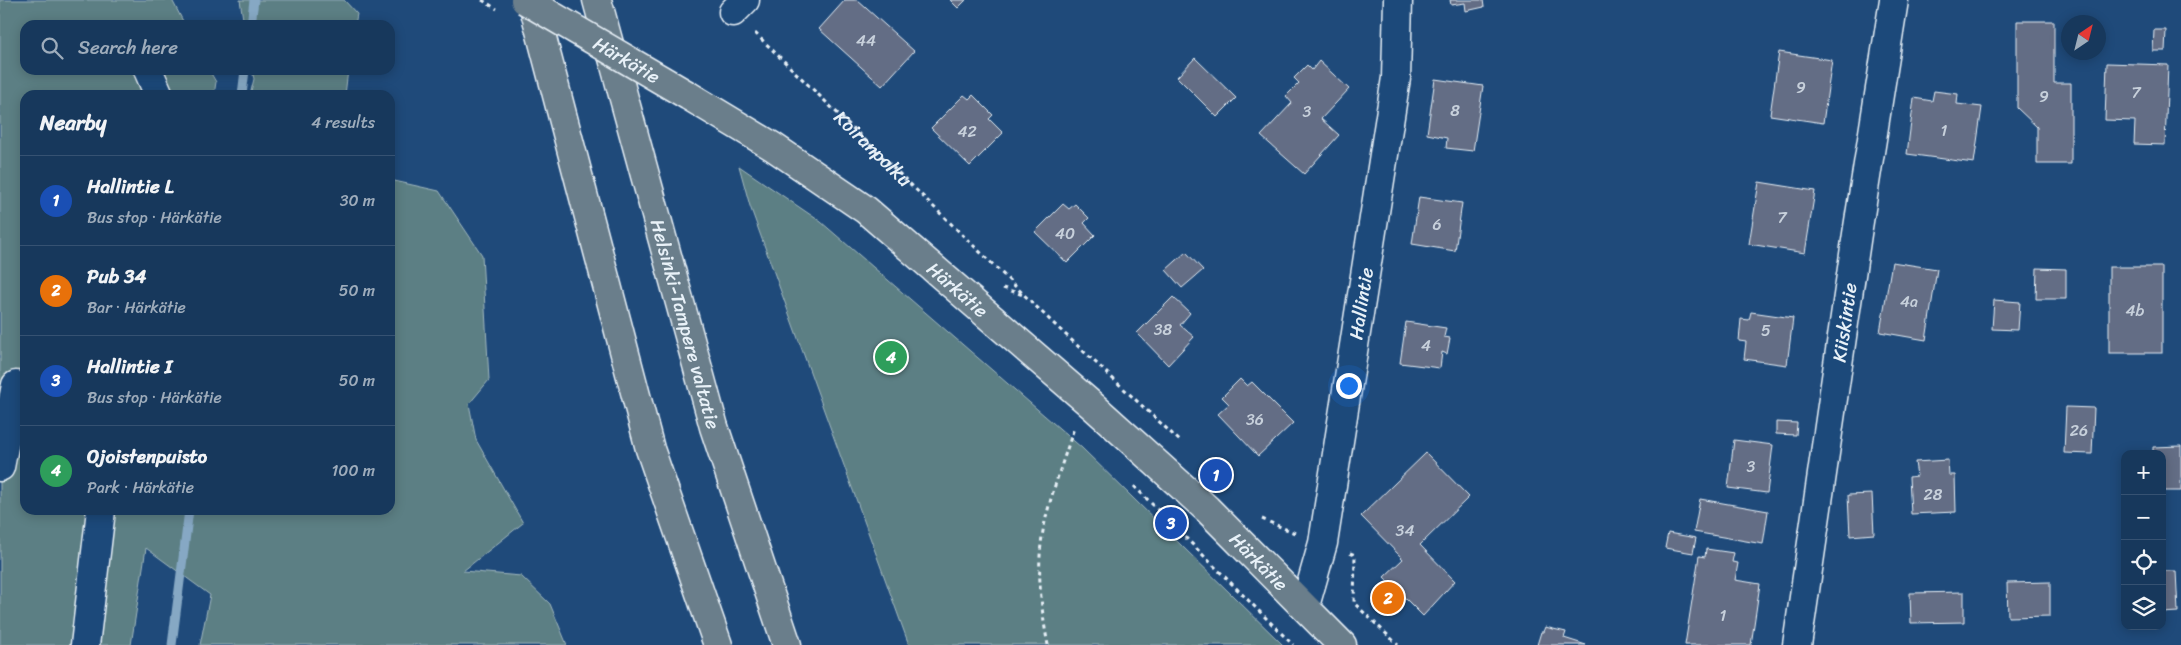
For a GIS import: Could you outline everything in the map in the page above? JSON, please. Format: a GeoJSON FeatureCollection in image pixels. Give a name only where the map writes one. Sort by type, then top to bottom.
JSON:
{"type":"FeatureCollection","features":[{"type":"Feature","properties":{"kind":"main road","name":"Härkätie"},"geometry":{"type":"LineString","coordinates":[[525,0],[772,146],[866,210],[1087,401],[1207,509],[1342,645]]}},
{"type":"Feature","properties":{"kind":"main road"},"geometry":{"type":"LineString","coordinates":[[532,0],[650,449],[718,645]]}},
{"type":"Feature","properties":{"kind":"main road","name":"Helsinki-Tampere valtatie"},"geometry":{"type":"LineString","coordinates":[[597,0],[714,428],[787,645]]}},
{"type":"Feature","properties":{"kind":"street","name":"Hallintie"},"geometry":{"type":"LineString","coordinates":[[1304,606],[1323,543],[1396,78],[1398,0]]}},
{"type":"Feature","properties":{"kind":"street","name":"Kiiskintie"},"geometry":{"type":"LineString","coordinates":[[1797,645],[1857,234],[1894,0]]}},
{"type":"Feature","properties":{"kind":"street"},"geometry":{"type":"LineString","coordinates":[[150,75],[157,90]]}},
{"type":"Feature","properties":{"kind":"street"},"geometry":{"type":"LineString","coordinates":[[2,450],[16,385]]}},
{"type":"Feature","properties":{"kind":"street"},"geometry":{"type":"LineString","coordinates":[[85,645],[100,515]]}},
{"type":"Feature","properties":{"kind":"path","name":"Koiranpolku"},"geometry":{"type":"LineString","coordinates":[[739,6],[1026,296],[1188,449]]}},
{"type":"Feature","properties":{"kind":"path"},"geometry":{"type":"LineString","coordinates":[[1048,645],[1039,576],[1043,532],[1051,497],[1075,427]]}},
{"type":"Feature","properties":{"kind":"path"},"geometry":{"type":"LineString","coordinates":[[1258,515],[1265,522],[1355,555],[1354,603],[1398,645]]}},
{"type":"Feature","properties":{"kind":"green space"},"geometry":{"type":"Polygon","coordinates":[[[0,0],[172,0],[182,20],[20,20],[20,75],[212,75],[216,82],[215,90],[20,90],[20,515],[395,515],[395,181],[439,191],[482,255],[489,380],[469,404],[476,440],[523,523],[463,571],[521,576],[550,604],[567,645],[200,645],[210,595],[146,548],[131,645],[0,645],[0,0]]]}},
{"type":"Feature","properties":{"kind":"green space"},"geometry":{"type":"Polygon","coordinates":[[[240,0],[344,0],[357,14],[356,20],[243,20],[240,0]]]}},
{"type":"Feature","properties":{"kind":"green space"},"geometry":{"type":"Polygon","coordinates":[[[253,75],[347,75],[346,90],[251,90],[253,75]]]}},
{"type":"Feature","properties":{"kind":"green space"},"geometry":{"type":"Polygon","coordinates":[[[739,166],[821,222],[1082,448],[1283,645],[909,645],[750,206],[739,166]]]}},
{"type":"Feature","properties":{"kind":"building"},"geometry":{"type":"Polygon","coordinates":[[[845,0],[857,0],[914,51],[882,86],[819,29],[845,0]]]}},
{"type":"Feature","properties":{"kind":"building"},"geometry":{"type":"Polygon","coordinates":[[[950,0],[966,0],[958,8],[950,0]]]}},
{"type":"Feature","properties":{"kind":"building"},"geometry":{"type":"Polygon","coordinates":[[[1450,0],[1483,0],[1484,7],[1466,11],[1465,3],[1451,5],[1450,0]]]}},
{"type":"Feature","properties":{"kind":"building"},"geometry":{"type":"Polygon","coordinates":[[[2017,21],[2054,21],[2054,83],[2071,83],[2071,164],[2037,164],[2037,127],[2017,108],[2017,21]]]}},
{"type":"Feature","properties":{"kind":"building"},"geometry":{"type":"Polygon","coordinates":[[[2154,30],[2166,30],[2165,51],[2153,51],[2154,30]]]}},
{"type":"Feature","properties":{"kind":"building"},"geometry":{"type":"Polygon","coordinates":[[[1779,52],[1832,60],[1823,123],[1770,115],[1779,52]]]}},
{"type":"Feature","properties":{"kind":"building"},"geometry":{"type":"Polygon","coordinates":[[[1195,58],[1236,98],[1217,117],[1177,77],[1195,58]]]}},
{"type":"Feature","properties":{"kind":"building"},"geometry":{"type":"Polygon","coordinates":[[[1319,61],[1349,89],[1321,119],[1339,135],[1304,174],[1261,136],[1292,103],[1286,96],[1299,83],[1294,78],[1307,65],[1312,70],[1319,61]]]}},
{"type":"Feature","properties":{"kind":"building"},"geometry":{"type":"Polygon","coordinates":[[[2107,63],[2168,65],[2165,145],[2134,144],[2135,121],[2105,120],[2107,63]]]}},
{"type":"Feature","properties":{"kind":"building"},"geometry":{"type":"Polygon","coordinates":[[[1435,79],[1483,86],[1473,151],[1446,148],[1447,138],[1427,134],[1435,79]]]}},
{"type":"Feature","properties":{"kind":"building"},"geometry":{"type":"Polygon","coordinates":[[[1934,91],[1958,94],[1957,104],[1982,107],[1974,163],[1907,154],[1914,98],[1932,101],[1934,91]]]}},
{"type":"Feature","properties":{"kind":"building"},"geometry":{"type":"Polygon","coordinates":[[[964,95],[969,99],[973,95],[993,115],[989,119],[1003,133],[970,166],[931,128],[964,95]]]}},
{"type":"Feature","properties":{"kind":"building"},"geometry":{"type":"Polygon","coordinates":[[[1759,182],[1815,191],[1805,253],[1749,244],[1759,182]]]}},
{"type":"Feature","properties":{"kind":"building"},"geometry":{"type":"Polygon","coordinates":[[[1419,197],[1462,203],[1455,251],[1412,244],[1419,197]]]}},
{"type":"Feature","properties":{"kind":"building"},"geometry":{"type":"Polygon","coordinates":[[[1063,204],[1069,209],[1075,204],[1089,218],[1084,223],[1095,235],[1067,263],[1035,232],[1063,204]]]}},
{"type":"Feature","properties":{"kind":"building"},"geometry":{"type":"Polygon","coordinates":[[[1186,252],[1203,270],[1182,288],[1166,270],[1186,252]]]}},
{"type":"Feature","properties":{"kind":"building"},"geometry":{"type":"Polygon","coordinates":[[[1892,262],[1937,269],[1926,340],[1880,332],[1892,262]]]}},
{"type":"Feature","properties":{"kind":"building"},"geometry":{"type":"Polygon","coordinates":[[[2109,267],[2162,267],[2162,353],[2109,353],[2109,267]]]}},
{"type":"Feature","properties":{"kind":"building"},"geometry":{"type":"Polygon","coordinates":[[[2037,268],[2066,269],[2066,299],[2036,299],[2037,268]]]}},
{"type":"Feature","properties":{"kind":"building"},"geometry":{"type":"Polygon","coordinates":[[[1173,297],[1190,313],[1180,325],[1194,337],[1168,365],[1137,333],[1173,297]]]}},
{"type":"Feature","properties":{"kind":"building"},"geometry":{"type":"Polygon","coordinates":[[[1994,300],[2020,302],[2018,330],[1992,329],[1994,300]]]}},
{"type":"Feature","properties":{"kind":"building"},"geometry":{"type":"Polygon","coordinates":[[[1751,312],[1793,318],[1787,365],[1744,359],[1746,342],[1739,341],[1741,319],[1749,320],[1751,312]]]}},
{"type":"Feature","properties":{"kind":"building"},"geometry":{"type":"Polygon","coordinates":[[[1406,322],[1446,328],[1444,337],[1450,338],[1447,354],[1442,352],[1440,368],[1400,363],[1406,322]]]}},
{"type":"Feature","properties":{"kind":"building"},"geometry":{"type":"Polygon","coordinates":[[[1240,379],[1247,386],[1252,382],[1293,423],[1258,456],[1218,414],[1229,404],[1222,397],[1240,379]]]}},
{"type":"Feature","properties":{"kind":"building"},"geometry":{"type":"Polygon","coordinates":[[[2066,407],[2094,408],[2092,454],[2064,453],[2066,407]]]}},
{"type":"Feature","properties":{"kind":"building"},"geometry":{"type":"Polygon","coordinates":[[[1776,422],[1797,423],[1796,435],[1776,434],[1776,422]]]}},
{"type":"Feature","properties":{"kind":"building"},"geometry":{"type":"Polygon","coordinates":[[[1734,440],[1773,445],[1767,493],[1728,488],[1734,440]]]}},
{"type":"Feature","properties":{"kind":"building"},"geometry":{"type":"Polygon","coordinates":[[[2181,446],[2181,491],[2166,491],[2166,450],[2153,450],[2153,447],[2181,446]]]}},
{"type":"Feature","properties":{"kind":"building"},"geometry":{"type":"Polygon","coordinates":[[[1426,453],[1469,497],[1420,545],[1455,581],[1423,616],[1384,577],[1403,559],[1361,516],[1426,453]]]}},
{"type":"Feature","properties":{"kind":"building"},"geometry":{"type":"Polygon","coordinates":[[[1948,460],[1949,475],[1955,475],[1956,512],[1911,514],[1909,477],[1917,476],[1915,462],[1948,460]]]}},
{"type":"Feature","properties":{"kind":"building"},"geometry":{"type":"Polygon","coordinates":[[[1872,494],[1874,534],[1850,536],[1848,495],[1872,494]]]}},
{"type":"Feature","properties":{"kind":"building"},"geometry":{"type":"Polygon","coordinates":[[[1700,499],[1768,511],[1763,544],[1694,532],[1700,499]]]}},
{"type":"Feature","properties":{"kind":"building"},"geometry":{"type":"Polygon","coordinates":[[[1668,533],[1696,538],[1693,553],[1665,548],[1668,533]]]}},
{"type":"Feature","properties":{"kind":"building"},"geometry":{"type":"Polygon","coordinates":[[[1706,549],[1734,553],[1732,562],[1738,563],[1735,580],[1760,584],[1751,645],[1685,645],[1699,556],[1705,557],[1706,549]]]}},
{"type":"Feature","properties":{"kind":"building"},"geometry":{"type":"Polygon","coordinates":[[[2166,571],[2176,571],[2178,612],[2166,613],[2166,571]]]}},
{"type":"Feature","properties":{"kind":"building"},"geometry":{"type":"Polygon","coordinates":[[[2050,582],[2050,616],[2008,617],[2007,583],[2050,582]]]}},
{"type":"Feature","properties":{"kind":"building"},"geometry":{"type":"Polygon","coordinates":[[[1964,592],[1964,622],[1911,623],[1910,593],[1964,592]]]}},
{"type":"Feature","properties":{"kind":"building"},"geometry":{"type":"Polygon","coordinates":[[[1545,627],[1566,632],[1564,638],[1586,645],[1537,645],[1541,632],[1543,632],[1545,627]]]}},
{"type":"Feature","properties":{"kind":"waterway"},"geometry":{"type":"LineString","coordinates":[[252,20],[254,0]]}},
{"type":"Feature","properties":{"kind":"waterway"},"geometry":{"type":"LineString","coordinates":[[243,90],[244,75]]}},
{"type":"Feature","properties":{"kind":"waterway"},"geometry":{"type":"LineString","coordinates":[[172,645],[188,515]]}},
{"type":"Feature","properties":{"kind":"place","name":"Ojoistenpuisto"},"geometry":{"type":"Point","coordinates":[891,357]}},
{"type":"Feature","properties":{"kind":"place","name":"Hallintie L"},"geometry":{"type":"Point","coordinates":[1216,475]}},
{"type":"Feature","properties":{"kind":"place","name":"Hallintie I"},"geometry":{"type":"Point","coordinates":[1171,523]}},
{"type":"Feature","properties":{"kind":"place","name":"Pub 34"},"geometry":{"type":"Point","coordinates":[1388,598]}}]}
